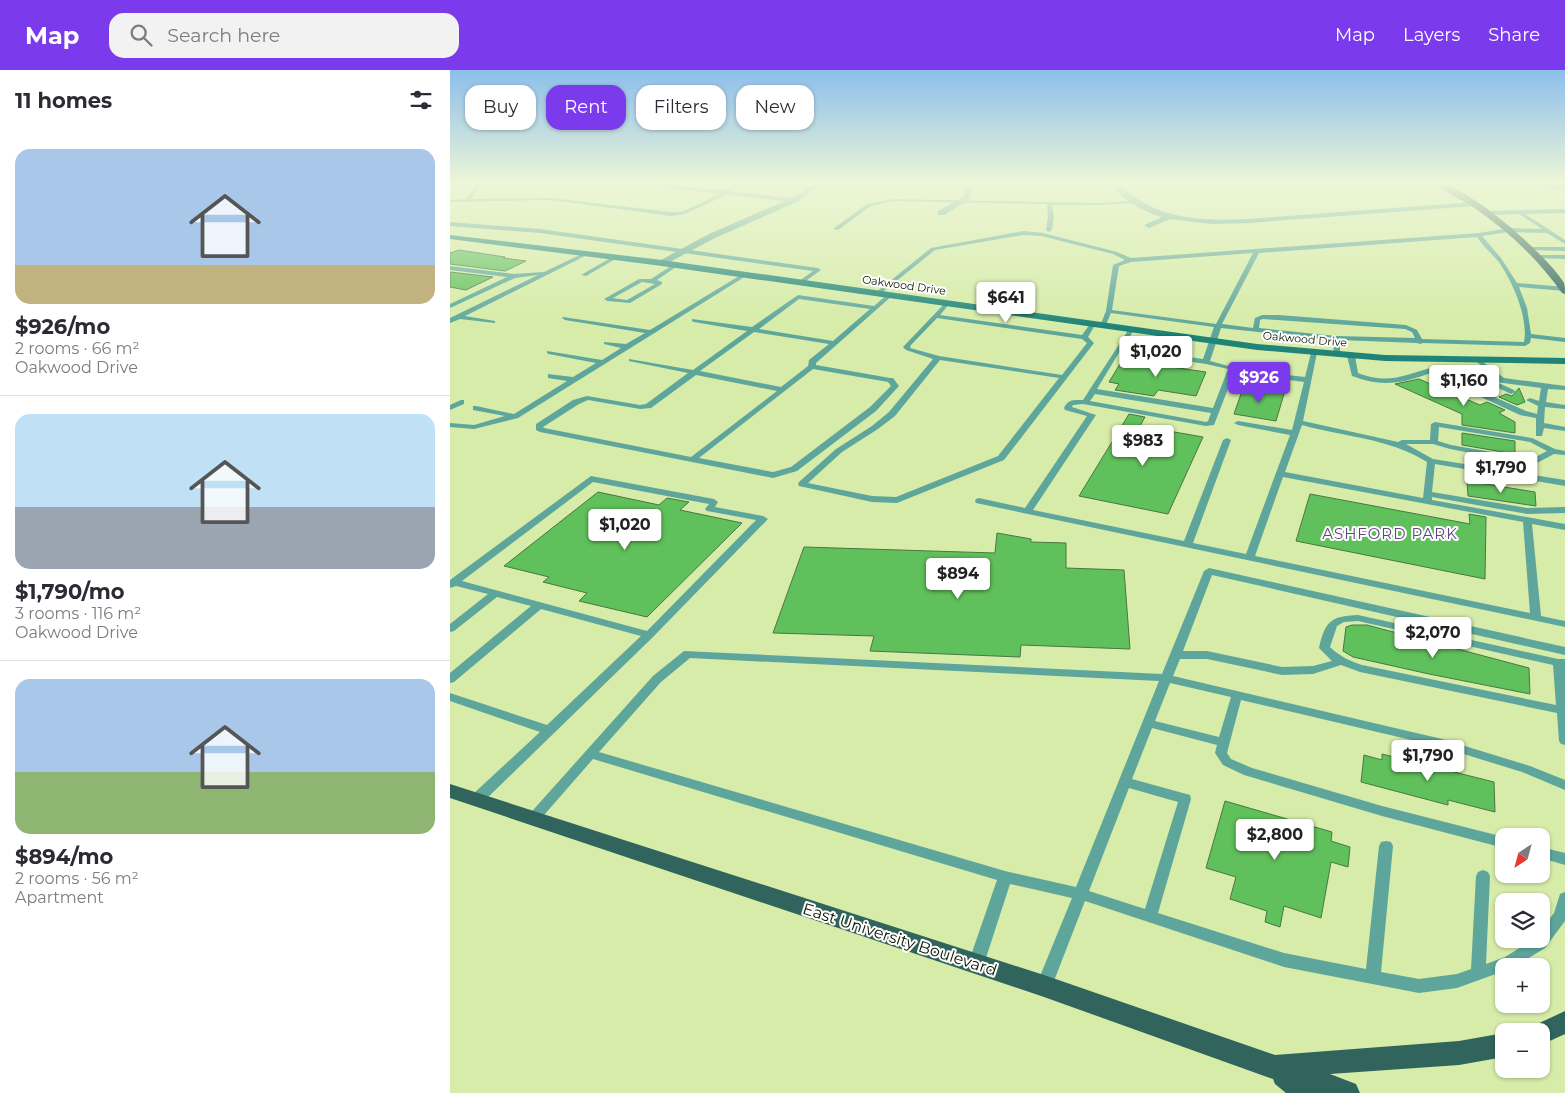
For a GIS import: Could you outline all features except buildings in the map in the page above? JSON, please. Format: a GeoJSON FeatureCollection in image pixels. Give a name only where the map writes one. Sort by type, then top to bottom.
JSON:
{"type":"FeatureCollection","features":[{"type":"Feature","properties":{"kind":"main road"},"geometry":{"type":"LineString","coordinates":[[1510,231],[1531,249],[1564,290]]}},
{"type":"Feature","properties":{"kind":"main road","name":"East University Boulevard"},"geometry":{"type":"LineString","coordinates":[[450,791],[1044,986],[1347,1093]]}},
{"type":"Feature","properties":{"kind":"main road"},"geometry":{"type":"LineString","coordinates":[[1550,1030],[1565,1022]]}},
{"type":"Feature","properties":{"kind":"main road"},"geometry":{"type":"LineString","coordinates":[[1272,1067],[1459,1052],[1495,1046]]}},
{"type":"Feature","properties":{"kind":"main road"},"geometry":{"type":"LineString","coordinates":[[1272,1067],[1306,1093]]}},
{"type":"Feature","properties":{"kind":"street"},"geometry":{"type":"LineString","coordinates":[[662,264],[724,231]]}},
{"type":"Feature","properties":{"kind":"street","name":"Oakwood Drive"},"geometry":{"type":"LineString","coordinates":[[450,237],[676,265],[1214,342],[1351,356],[1565,361]]}},
{"type":"Feature","properties":{"kind":"lane"},"geometry":{"type":"LineString","coordinates":[[535,231],[687,250],[818,270],[800,283]]}},
{"type":"Feature","properties":{"kind":"lane"},"geometry":{"type":"LineString","coordinates":[[1103,326],[1109,311],[1116,266],[1130,260],[1479,235],[1505,231]]}},
{"type":"Feature","properties":{"kind":"lane"},"geometry":{"type":"LineString","coordinates":[[1537,231],[1547,231],[1565,242]]}},
{"type":"Feature","properties":{"kind":"lane"},"geometry":{"type":"LineString","coordinates":[[877,294],[933,249],[1023,233],[1041,234],[1115,253],[1130,260]]}},
{"type":"Feature","properties":{"kind":"lane"},"geometry":{"type":"LineString","coordinates":[[1109,311],[1218,326],[1336,338],[1525,344],[1528,342],[1526,309],[1517,284],[1479,235]]}},
{"type":"Feature","properties":{"kind":"lane"},"geometry":{"type":"LineString","coordinates":[[1531,249],[1565,249]]}},
{"type":"Feature","properties":{"kind":"lane"},"geometry":{"type":"LineString","coordinates":[[1206,362],[1218,326],[1257,251]]}},
{"type":"Feature","properties":{"kind":"lane"},"geometry":{"type":"LineString","coordinates":[[450,321],[588,254]]}},
{"type":"Feature","properties":{"kind":"lane"},"geometry":{"type":"LineString","coordinates":[[584,275],[616,257]]}},
{"type":"Feature","properties":{"kind":"lane"},"geometry":{"type":"LineString","coordinates":[[1538,257],[1565,257]]}},
{"type":"Feature","properties":{"kind":"lane"},"geometry":{"type":"LineString","coordinates":[[652,281],[660,282],[628,302],[607,299],[641,280],[652,281],[676,265]]}},
{"type":"Feature","properties":{"kind":"lane"},"geometry":{"type":"LineString","coordinates":[[450,268],[514,276],[550,272]]}},
{"type":"Feature","properties":{"kind":"lane"},"geometry":{"type":"LineString","coordinates":[[450,425],[474,427],[515,416],[744,275]]}},
{"type":"Feature","properties":{"kind":"lane"},"geometry":{"type":"LineString","coordinates":[[450,306],[514,276]]}},
{"type":"Feature","properties":{"kind":"lane"},"geometry":{"type":"LineString","coordinates":[[1517,284],[1564,290]]}},
{"type":"Feature","properties":{"kind":"lane"},"geometry":{"type":"LineString","coordinates":[[693,459],[812,367],[812,362],[890,296]]}},
{"type":"Feature","properties":{"kind":"lane"},"geometry":{"type":"LineString","coordinates":[[812,367],[890,380],[896,386],[873,410],[794,469],[773,474],[540,430],[540,426],[576,402],[586,398],[640,407],[648,406],[798,297],[875,308]]}},
{"type":"Feature","properties":{"kind":"lane"},"geometry":{"type":"LineString","coordinates":[[947,303],[906,347],[914,352],[938,358],[1064,377]]}},
{"type":"Feature","properties":{"kind":"lane"},"geometry":{"type":"LineString","coordinates":[[460,316],[493,322]]}},
{"type":"Feature","properties":{"kind":"lane"},"geometry":{"type":"LineString","coordinates":[[936,316],[1084,337],[1091,343],[1001,458],[897,500],[872,499],[802,484],[833,456],[880,425],[892,414],[908,398],[923,378],[924,372],[938,358]]}},
{"type":"Feature","properties":{"kind":"lane"},"geometry":{"type":"LineString","coordinates":[[1256,330],[1257,319],[1262,317],[1279,317],[1406,327],[1415,331],[1420,342]]}},
{"type":"Feature","properties":{"kind":"lane"},"geometry":{"type":"LineString","coordinates":[[564,318],[652,332]]}},
{"type":"Feature","properties":{"kind":"lane"},"geometry":{"type":"LineString","coordinates":[[694,320],[835,343]]}},
{"type":"Feature","properties":{"kind":"lane"},"geometry":{"type":"LineString","coordinates":[[1084,337],[1092,325]]}},
{"type":"Feature","properties":{"kind":"lane"},"geometry":{"type":"LineString","coordinates":[[1086,402],[1131,330]]}},
{"type":"Feature","properties":{"kind":"lane"},"geometry":{"type":"LineString","coordinates":[[1528,336],[1565,340]]}},
{"type":"Feature","properties":{"kind":"lane"},"geometry":{"type":"LineString","coordinates":[[1336,338],[1337,355]]}},
{"type":"Feature","properties":{"kind":"lane"},"geometry":{"type":"LineString","coordinates":[[606,343],[628,347]]}},
{"type":"Feature","properties":{"kind":"lane"},"geometry":{"type":"LineString","coordinates":[[1511,344],[1515,360]]}},
{"type":"Feature","properties":{"kind":"lane"},"geometry":{"type":"LineString","coordinates":[[1028,511],[1092,415],[1068,408],[1070,403],[1086,402],[1088,404],[1206,424],[1211,423],[1233,368],[1206,362],[1118,349]]}},
{"type":"Feature","properties":{"kind":"lane"},"geometry":{"type":"LineString","coordinates":[[549,352],[604,362]]}},
{"type":"Feature","properties":{"kind":"lane"},"geometry":{"type":"LineString","coordinates":[[1250,558],[1299,422],[1314,353]]}},
{"type":"Feature","properties":{"kind":"lane"},"geometry":{"type":"LineString","coordinates":[[1351,356],[1355,374],[1369,380],[1384,383],[1396,382],[1434,368]]}},
{"type":"Feature","properties":{"kind":"lane"},"geometry":{"type":"LineString","coordinates":[[1424,359],[1446,379],[1523,413],[1540,425],[1565,429]]}},
{"type":"Feature","properties":{"kind":"lane"},"geometry":{"type":"LineString","coordinates":[[631,360],[696,371],[784,390]]}},
{"type":"Feature","properties":{"kind":"lane"},"geometry":{"type":"LineString","coordinates":[[1478,360],[1502,380]]}},
{"type":"Feature","properties":{"kind":"lane"},"geometry":{"type":"LineString","coordinates":[[1252,373],[1308,380]]}},
{"type":"Feature","properties":{"kind":"lane"},"geometry":{"type":"LineString","coordinates":[[551,376],[575,380]]}},
{"type":"Feature","properties":{"kind":"lane"},"geometry":{"type":"LineString","coordinates":[[1446,379],[1502,380],[1565,388]]}},
{"type":"Feature","properties":{"kind":"lane"},"geometry":{"type":"LineString","coordinates":[[1485,380],[1511,392]]}},
{"type":"Feature","properties":{"kind":"lane"},"geometry":{"type":"LineString","coordinates":[[1540,425],[1541,404],[1545,386]]}},
{"type":"Feature","properties":{"kind":"lane"},"geometry":{"type":"LineString","coordinates":[[1093,391],[1216,411]]}},
{"type":"Feature","properties":{"kind":"lane"},"geometry":{"type":"LineString","coordinates":[[1530,400],[1541,404],[1565,407]]}},
{"type":"Feature","properties":{"kind":"lane"},"geometry":{"type":"LineString","coordinates":[[450,408],[461,402]]}},
{"type":"Feature","properties":{"kind":"lane"},"geometry":{"type":"LineString","coordinates":[[476,408],[515,416]]}},
{"type":"Feature","properties":{"kind":"lane"},"geometry":{"type":"LineString","coordinates":[[1299,422],[1317,428],[1396,442],[1434,442],[1450,448],[1533,462],[1553,451]]}},
{"type":"Feature","properties":{"kind":"lane"},"geometry":{"type":"LineString","coordinates":[[1238,423],[1295,433]]}},
{"type":"Feature","properties":{"kind":"lane"},"geometry":{"type":"LineString","coordinates":[[1434,442],[1435,424],[1532,440],[1553,451],[1565,453]]}},
{"type":"Feature","properties":{"kind":"lane"},"geometry":{"type":"LineString","coordinates":[[1187,545],[1227,440]]}},
{"type":"Feature","properties":{"kind":"lane"},"geometry":{"type":"LineString","coordinates":[[1396,442],[1423,454],[1431,461],[1565,483]]}},
{"type":"Feature","properties":{"kind":"lane"},"geometry":{"type":"LineString","coordinates":[[1428,498],[1431,461]]}},
{"type":"Feature","properties":{"kind":"lane"},"geometry":{"type":"LineString","coordinates":[[1280,474],[1428,498],[1527,511],[1565,510]]}},
{"type":"Feature","properties":{"kind":"lane"},"geometry":{"type":"LineString","coordinates":[[452,583],[591,479],[714,502],[710,509],[763,519],[649,635],[476,799]]}},
{"type":"Feature","properties":{"kind":"lane"},"geometry":{"type":"LineString","coordinates":[[1428,498],[1565,527]]}},
{"type":"Feature","properties":{"kind":"lane"},"geometry":{"type":"LineString","coordinates":[[979,501],[1565,624]]}},
{"type":"Feature","properties":{"kind":"lane"},"geometry":{"type":"LineString","coordinates":[[1527,520],[1536,618]]}},
{"type":"Feature","properties":{"kind":"lane"},"geometry":{"type":"LineString","coordinates":[[1044,986],[1209,571],[1565,651]]}},
{"type":"Feature","properties":{"kind":"lane"},"geometry":{"type":"LineString","coordinates":[[452,583],[496,593],[649,635]]}},
{"type":"Feature","properties":{"kind":"lane"},"geometry":{"type":"LineString","coordinates":[[450,629],[496,593]]}},
{"type":"Feature","properties":{"kind":"lane"},"geometry":{"type":"LineString","coordinates":[[450,679],[539,605]]}},
{"type":"Feature","properties":{"kind":"lane"},"geometry":{"type":"LineString","coordinates":[[1564,711],[1360,668],[1340,662],[1330,656],[1324,648],[1330,625],[1335,621],[1358,618],[1562,663],[1564,711],[1565,741]]}},
{"type":"Feature","properties":{"kind":"lane"},"geometry":{"type":"LineString","coordinates":[[533,818],[657,679],[688,654],[1166,678],[1442,743],[1526,769],[1565,785]]}},
{"type":"Feature","properties":{"kind":"lane"},"geometry":{"type":"LineString","coordinates":[[1176,655],[1207,655],[1282,671],[1313,670],[1340,662]]}},
{"type":"Feature","properties":{"kind":"lane"},"geometry":{"type":"LineString","coordinates":[[1237,695],[1222,742],[1221,754],[1227,762],[1248,772],[1382,811],[1495,841]]}},
{"type":"Feature","properties":{"kind":"lane"},"geometry":{"type":"LineString","coordinates":[[450,697],[549,730]]}},
{"type":"Feature","properties":{"kind":"lane"},"geometry":{"type":"LineString","coordinates":[[1148,723],[1222,742]]}},
{"type":"Feature","properties":{"kind":"lane"},"geometry":{"type":"LineString","coordinates":[[590,754],[1005,877],[1080,894],[1284,960],[1419,986],[1458,981],[1510,962],[1540,943],[1560,916],[1565,898]]}},
{"type":"Feature","properties":{"kind":"lane"},"geometry":{"type":"LineString","coordinates":[[1124,782],[1185,799],[1150,916]]}},
{"type":"Feature","properties":{"kind":"lane"},"geometry":{"type":"LineString","coordinates":[[1373,978],[1386,846]]}},
{"type":"Feature","properties":{"kind":"lane"},"geometry":{"type":"LineString","coordinates":[[1550,855],[1565,859]]}},
{"type":"Feature","properties":{"kind":"lane"},"geometry":{"type":"LineString","coordinates":[[1478,973],[1483,876]]}},
{"type":"Feature","properties":{"kind":"lane"},"geometry":{"type":"LineString","coordinates":[[976,964],[1005,877]]}},
{"type":"Feature","properties":{"kind":"district","name":"ASHFORD PARK"},"geometry":{"type":"Point","coordinates":[1390,534]}}]}
